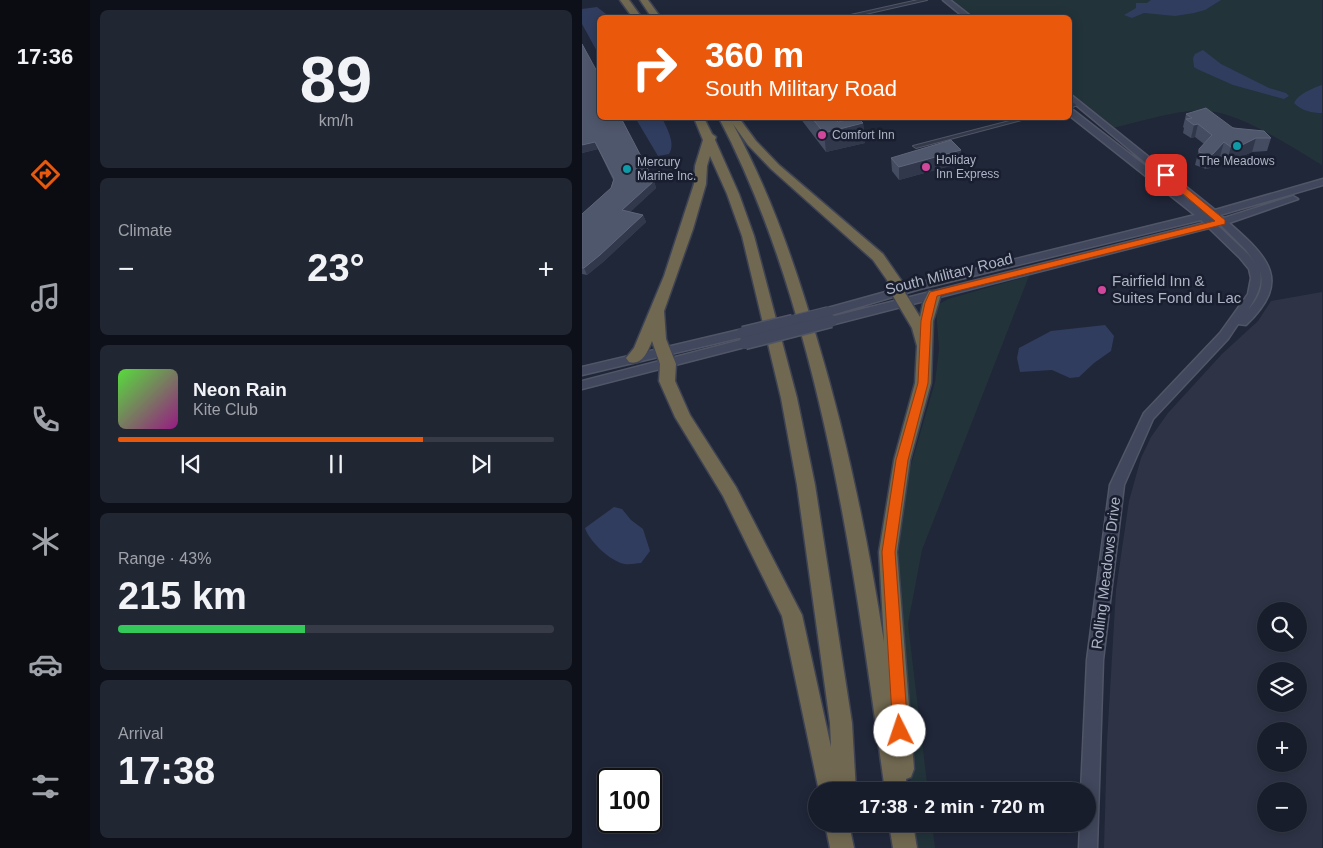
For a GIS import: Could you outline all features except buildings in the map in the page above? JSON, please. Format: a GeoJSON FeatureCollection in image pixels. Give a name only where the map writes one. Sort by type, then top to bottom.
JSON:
{"type":"FeatureCollection","features":[{"type":"Feature","properties":{"kind":"highway"},"geometry":{"type":"LineString","coordinates":[[624,0],[636,15]]}},
{"type":"Feature","properties":{"kind":"highway"},"geometry":{"type":"LineString","coordinates":[[644,0],[655,15]]}},
{"type":"Feature","properties":{"kind":"highway"},"geometry":{"type":"LineString","coordinates":[[700,120],[710,137],[748,236],[789,398],[806,485],[841,723],[845,782]]}},
{"type":"Feature","properties":{"kind":"highway"},"geometry":{"type":"LineString","coordinates":[[725,120],[755,180],[777,231],[794,278],[825,393],[846,480],[865,580],[895,782]]}},
{"type":"Feature","properties":{"kind":"highway"},"geometry":{"type":"LineString","coordinates":[[735,120],[752,143],[775,166],[878,257],[894,280],[900,296],[919,328],[924,352]]}},
{"type":"Feature","properties":{"kind":"highway"},"geometry":{"type":"LineString","coordinates":[[634,358],[641,350],[687,229],[700,184],[701,166],[710,137]]}},
{"type":"Feature","properties":{"kind":"highway"},"geometry":{"type":"LineString","coordinates":[[903,782],[888,552],[902,460],[923,383],[928,309],[934,294]]}},
{"type":"Feature","properties":{"kind":"highway"},"geometry":{"type":"LineString","coordinates":[[657,311],[657,330],[666,358],[667,381],[683,417],[730,492],[792,615],[828,782]]}},
{"type":"Feature","properties":{"kind":"highway"},"geometry":{"type":"LineString","coordinates":[[839,832],[842,848]]}},
{"type":"Feature","properties":{"kind":"highway"},"geometry":{"type":"LineString","coordinates":[[849,832],[850,848]]}},
{"type":"Feature","properties":{"kind":"highway"},"geometry":{"type":"LineString","coordinates":[[903,832],[906,848]]}},
{"type":"Feature","properties":{"kind":"highway"},"geometry":{"type":"LineString","coordinates":[[906,832],[906,848]]}},
{"type":"Feature","properties":{"kind":"main road"},"geometry":{"type":"LineString","coordinates":[[946,0],[961,15]]}},
{"type":"Feature","properties":{"kind":"main road"},"geometry":{"type":"LineString","coordinates":[[946,0],[966,15]]}},
{"type":"Feature","properties":{"kind":"main road","name":"Rolling Meadows Drive"},"geometry":{"type":"LineString","coordinates":[[1074,105],[1191,195],[1215,220],[1254,269],[1256,278],[1252,294],[1224,336]]}},
{"type":"Feature","properties":{"kind":"main road","name":"Rolling Meadows Drive"},"geometry":{"type":"LineString","coordinates":[[1072,114],[1175,197],[1202,216],[1215,220],[1240,240],[1256,256],[1266,274],[1264,295],[1251,312],[1224,336],[1148,416],[1117,485],[1095,660],[1088,848]]}},
{"type":"Feature","properties":{"kind":"main road","name":"South Military Road"},"geometry":{"type":"LineString","coordinates":[[900,296],[934,294],[1215,220],[1322,182]]}},
{"type":"Feature","properties":{"kind":"main road","name":"South Military Road"},"geometry":{"type":"LineString","coordinates":[[1242,211],[1322,188]]}},
{"type":"Feature","properties":{"kind":"main road"},"geometry":{"type":"LineString","coordinates":[[1191,195],[1242,211],[1238,230],[1240,240]]}},
{"type":"Feature","properties":{"kind":"main road"},"geometry":{"type":"LineString","coordinates":[[1168,225],[1176,219],[1180,212],[1180,205],[1175,197]]}},
{"type":"Feature","properties":{"kind":"main road","name":"South Military Road"},"geometry":{"type":"LineString","coordinates":[[582,385],[666,358],[830,317],[900,296],[1202,216]]}},
{"type":"Feature","properties":{"kind":"main road","name":"South Military Road"},"geometry":{"type":"LineString","coordinates":[[582,371],[634,358],[666,358]]}},
{"type":"Feature","properties":{"kind":"street"},"geometry":{"type":"LineString","coordinates":[[854,15],[926,0]]}},
{"type":"Feature","properties":{"kind":"street"},"geometry":{"type":"LineString","coordinates":[[916,146],[1018,120]]}},
{"type":"Feature","properties":{"kind":"shaded area"},"geometry":{"type":"Polygon","coordinates":[[[946,0],[1322,0],[1322,165],[1282,141],[1222,113],[1208,111],[1185,112],[1109,129],[1072,98],[1072,15],[967,15],[946,0]]]}},
{"type":"Feature","properties":{"kind":"shaded area"},"geometry":{"type":"Polygon","coordinates":[[[1029,276],[922,550],[908,624],[927,782],[910,782],[899,612],[898,557],[907,479],[935,382],[939,349],[936,310],[939,304],[948,299],[1029,276]]]}},
{"type":"Feature","properties":{"kind":"shaded area"},"geometry":{"type":"Polygon","coordinates":[[[1322,292],[1322,848],[1104,848],[1107,742],[1116,590],[1129,501],[1141,458],[1151,437],[1168,413],[1222,354],[1258,321],[1271,301],[1322,292]]]}},
{"type":"Feature","properties":{"kind":"shaded area"},"geometry":{"type":"Polygon","coordinates":[[[915,832],[933,832],[935,848],[916,848],[915,832]]]}},
{"type":"Feature","properties":{"kind":"water"},"geometry":{"type":"Polygon","coordinates":[[[1151,0],[1221,0],[1205,10],[1175,16],[1144,13],[1132,18],[1124,15],[1136,8],[1136,3],[1147,3],[1151,0]]]}},
{"type":"Feature","properties":{"kind":"water"},"geometry":{"type":"Polygon","coordinates":[[[597,7],[607,15],[597,15],[597,51],[582,24],[582,9],[597,7]]]}},
{"type":"Feature","properties":{"kind":"water"},"geometry":{"type":"Polygon","coordinates":[[[1203,50],[1221,64],[1289,96],[1284,99],[1233,85],[1197,69],[1194,67],[1193,58],[1195,54],[1203,50]]]}},
{"type":"Feature","properties":{"kind":"water"},"geometry":{"type":"Polygon","coordinates":[[[1322,85],[1322,113],[1307,111],[1294,103],[1302,94],[1322,85]]]}},
{"type":"Feature","properties":{"kind":"water"},"geometry":{"type":"Polygon","coordinates":[[[637,120],[663,120],[672,146],[669,154],[658,156],[637,120]]]}},
{"type":"Feature","properties":{"kind":"water"},"geometry":{"type":"Polygon","coordinates":[[[1105,325],[1114,336],[1111,351],[1079,377],[1070,378],[1052,370],[1020,372],[1017,358],[1019,348],[1051,331],[1105,325]]]}},
{"type":"Feature","properties":{"kind":"water"},"geometry":{"type":"Polygon","coordinates":[[[614,507],[622,509],[631,520],[643,529],[650,551],[641,563],[625,564],[613,559],[601,550],[587,533],[585,528],[614,507]]]}},
{"type":"Feature","properties":{"kind":"place","name":"Comfort Inn"},"geometry":{"type":"Point","coordinates":[822,135]}},
{"type":"Feature","properties":{"kind":"place","name":"The Meadows"},"geometry":{"type":"Point","coordinates":[1237,146]}},
{"type":"Feature","properties":{"kind":"place","name":"Holiday Inn Express"},"geometry":{"type":"Point","coordinates":[926,167]}},
{"type":"Feature","properties":{"kind":"place","name":"Mercury Marine Inc."},"geometry":{"type":"Point","coordinates":[627,169]}},
{"type":"Feature","properties":{"kind":"place","name":"Fairfield Inn & Suites Fond du Lac"},"geometry":{"type":"Point","coordinates":[1102,290]}},
{"type":"Feature","properties":{"kind":"route"},"geometry":{"type":"LineString","coordinates":[[900,731],[888,552],[902,460],[923,383],[926,321],[934,294],[1222,222],[1166,175]]}}]}
